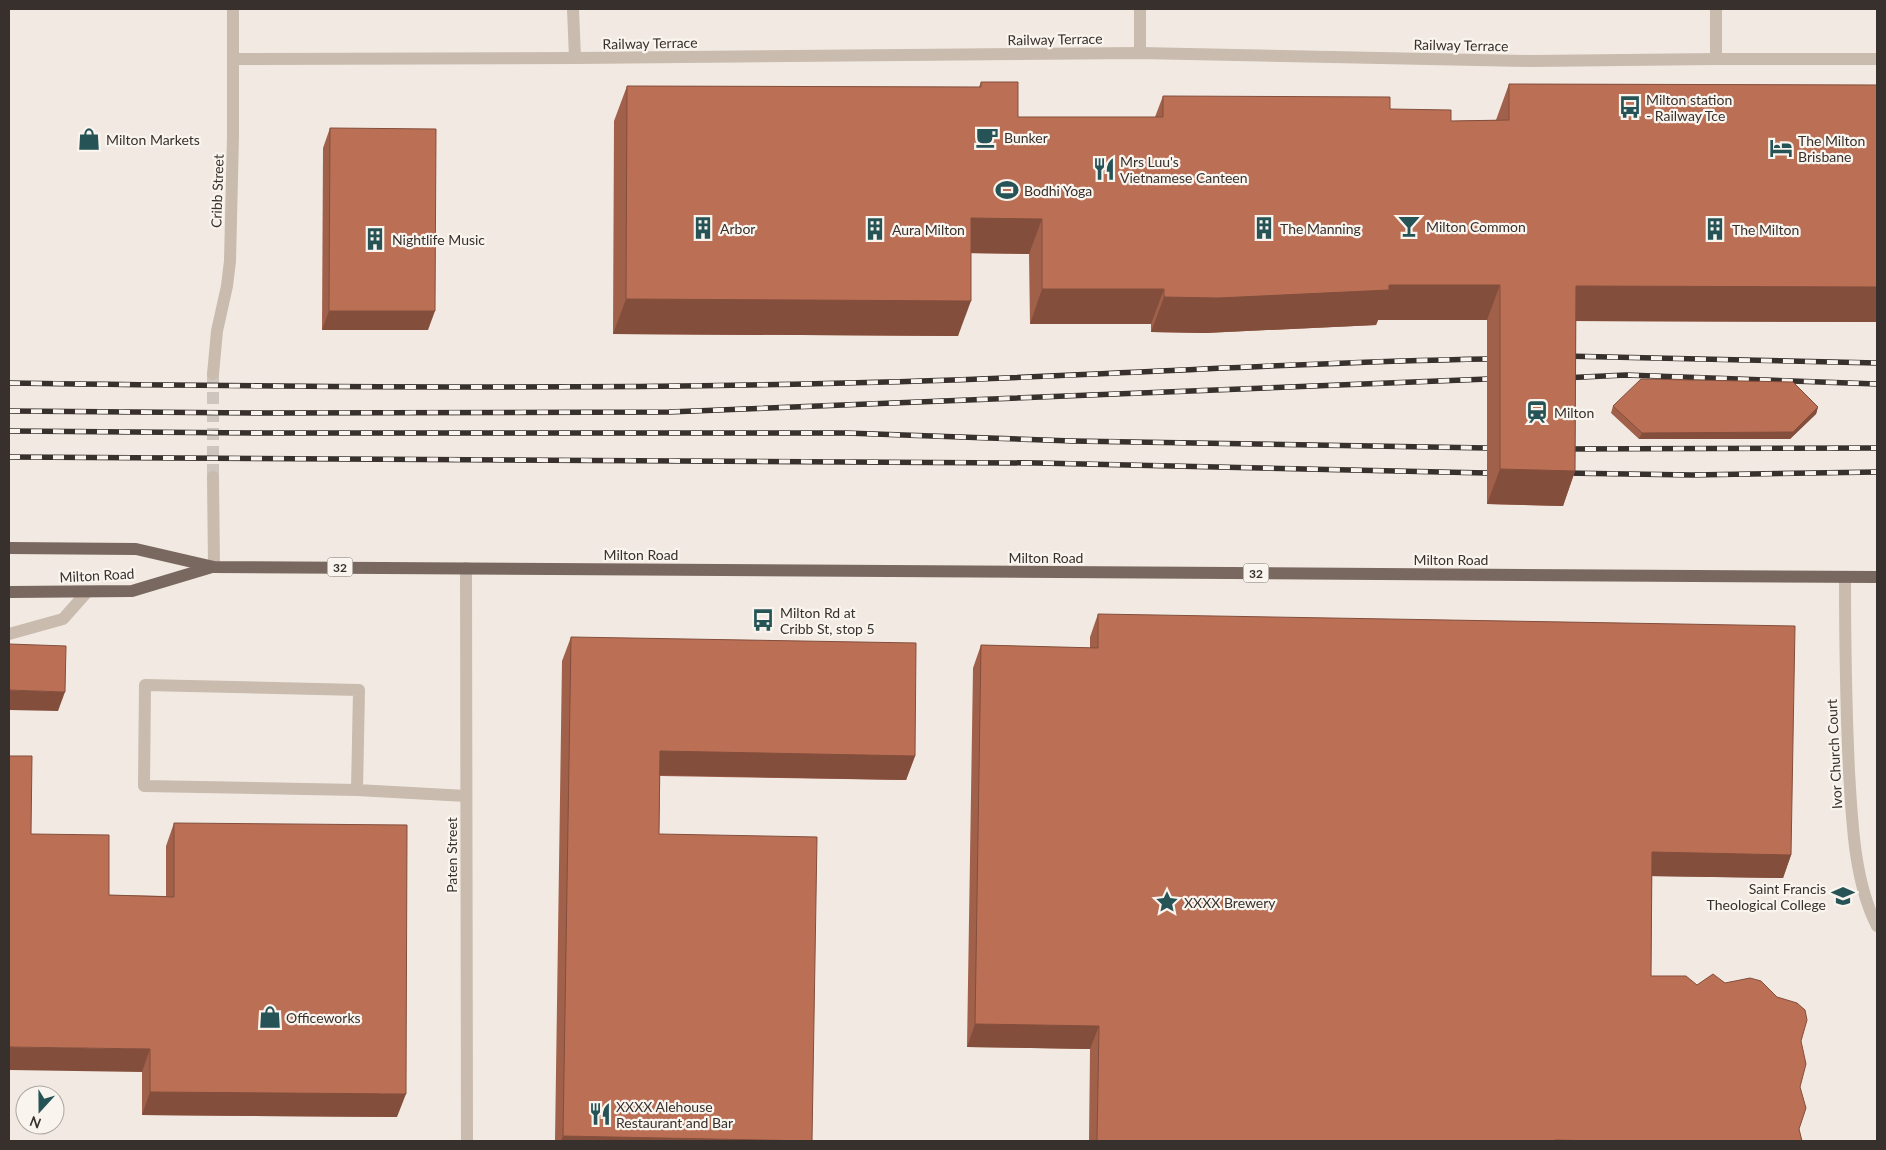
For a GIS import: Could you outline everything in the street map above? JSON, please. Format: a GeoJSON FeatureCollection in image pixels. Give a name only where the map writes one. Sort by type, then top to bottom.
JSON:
{"type":"FeatureCollection","features":[{"type":"Feature","properties":{"kind":"main road","name":"Milton Road"},"geometry":{"type":"LineString","coordinates":[[9,548],[136,549],[214,567],[1877,577]]}},
{"type":"Feature","properties":{"kind":"main road","name":"Milton Road"},"geometry":{"type":"LineString","coordinates":[[9,592],[132,591],[214,567]]}},
{"type":"Feature","properties":{"kind":"street","name":"Cribb Street"},"geometry":{"type":"LineString","coordinates":[[213,374],[217,330],[227,286],[230,261],[234,59],[233,9]]}},
{"type":"Feature","properties":{"kind":"street"},"geometry":{"type":"LineString","coordinates":[[573,9],[575,58]]}},
{"type":"Feature","properties":{"kind":"street"},"geometry":{"type":"LineString","coordinates":[[1140,9],[1140,53]]}},
{"type":"Feature","properties":{"kind":"street"},"geometry":{"type":"LineString","coordinates":[[1716,9],[1716,59]]}},
{"type":"Feature","properties":{"kind":"street","name":"Railway Terrace"},"geometry":{"type":"LineString","coordinates":[[234,59],[1140,53],[1531,61],[1877,59]]}},
{"type":"Feature","properties":{"kind":"street"},"geometry":{"type":"LineString","coordinates":[[213,477],[214,567]]}},
{"type":"Feature","properties":{"kind":"street","name":"Paten Street"},"geometry":{"type":"LineString","coordinates":[[466,568],[467,1141]]}},
{"type":"Feature","properties":{"kind":"street","name":"Ivor Church Court"},"geometry":{"type":"LineString","coordinates":[[1845,577],[1846,717],[1851,817],[1862,888],[1877,926]]}},
{"type":"Feature","properties":{"kind":"street"},"geometry":{"type":"LineString","coordinates":[[9,634],[63,619],[87,592]]}},
{"type":"Feature","properties":{"kind":"street"},"geometry":{"type":"LineString","coordinates":[[357,790],[359,690],[145,685],[144,786],[357,790],[466,796]]}},
{"type":"Feature","properties":{"kind":"building"},"geometry":{"type":"Polygon","coordinates":[[[981,82],[1018,82],[1018,117],[1163,117],[1163,96],[1390,97],[1390,109],[1451,110],[1451,121],[1509,120],[1509,84],[1877,85],[1877,287],[1576,286],[1575,471],[1500,469],[1500,285],[1389,285],[1389,290],[1218,298],[1164,297],[1164,289],[1042,289],[1042,219],[971,218],[971,301],[626,299],[627,86],[981,87],[981,82]]]}},
{"type":"Feature","properties":{"kind":"building","name":"Nightlife Music"},"geometry":{"type":"Polygon","coordinates":[[[330,128],[436,129],[435,311],[329,311],[330,128]]]}},
{"type":"Feature","properties":{"kind":"building"},"geometry":{"type":"Polygon","coordinates":[[[1641,379],[1793,382],[1818,407],[1793,432],[1642,433],[1613,406],[1641,379]]]}},
{"type":"Feature","properties":{"kind":"building"},"geometry":{"type":"Polygon","coordinates":[[[1098,614],[1795,626],[1791,855],[1652,852],[1651,976],[1686,976],[1697,985],[1713,974],[1725,983],[1750,978],[1761,981],[1777,997],[1797,1003],[1805,1010],[1807,1020],[1801,1041],[1806,1064],[1800,1087],[1806,1108],[1799,1129],[1802,1141],[1097,1141],[1099,1026],[975,1024],[981,645],[1098,648],[1098,614]]]}},
{"type":"Feature","properties":{"kind":"building"},"geometry":{"type":"Polygon","coordinates":[[[571,637],[916,643],[915,756],[660,751],[659,834],[817,837],[812,1141],[563,1136],[571,637]]]}},
{"type":"Feature","properties":{"kind":"building"},"geometry":{"type":"Polygon","coordinates":[[[9,644],[66,646],[65,692],[9,690],[9,644]]]}},
{"type":"Feature","properties":{"kind":"building","name":"Officeworks"},"geometry":{"type":"Polygon","coordinates":[[[9,756],[32,756],[31,834],[109,835],[109,895],[174,897],[174,823],[407,825],[406,1094],[150,1092],[150,1049],[9,1047],[9,756]]]}},
{"type":"Feature","properties":{"kind":"tunnel"},"geometry":{"type":"LineString","coordinates":[[213,374],[213,477]]}},
{"type":"Feature","properties":{"kind":"railway"},"geometry":{"type":"LineString","coordinates":[[1563,356],[1877,363]]}},
{"type":"Feature","properties":{"kind":"railway"},"geometry":{"type":"LineString","coordinates":[[9,383],[448,387],[776,385],[961,380],[1337,363],[1488,359]]}},
{"type":"Feature","properties":{"kind":"railway"},"geometry":{"type":"LineString","coordinates":[[1562,378],[1626,375],[1877,384]]}},
{"type":"Feature","properties":{"kind":"railway"},"geometry":{"type":"LineString","coordinates":[[9,411],[262,413],[669,412],[1488,379]]}},
{"type":"Feature","properties":{"kind":"railway"},"geometry":{"type":"LineString","coordinates":[[9,431],[846,433],[1072,441],[1487,448]]}},
{"type":"Feature","properties":{"kind":"railway"},"geometry":{"type":"LineString","coordinates":[[1563,449],[1877,448]]}},
{"type":"Feature","properties":{"kind":"railway"},"geometry":{"type":"LineString","coordinates":[[9,457],[1038,463],[1487,473]]}},
{"type":"Feature","properties":{"kind":"railway"},"geometry":{"type":"LineString","coordinates":[[1563,473],[1692,475],[1877,472]]}},
{"type":"Feature","properties":{"kind":"place","name":"Milton station - Railway Tce"},"geometry":{"type":"Point","coordinates":[1630,107]}},
{"type":"Feature","properties":{"kind":"place","name":"Bunker"},"geometry":{"type":"Point","coordinates":[987,137]}},
{"type":"Feature","properties":{"kind":"place","name":"Milton Markets"},"geometry":{"type":"Point","coordinates":[89,139]}},
{"type":"Feature","properties":{"kind":"place","name":"The Milton Brisbane"},"geometry":{"type":"Point","coordinates":[1781,148]}},
{"type":"Feature","properties":{"kind":"place","name":"Mrs Luu's Vietnamese Canteen"},"geometry":{"type":"Point","coordinates":[1104,169]}},
{"type":"Feature","properties":{"kind":"place","name":"Bodhi Yoga"},"geometry":{"type":"Point","coordinates":[1007,190]}},
{"type":"Feature","properties":{"kind":"place","name":"Milton Common"},"geometry":{"type":"Point","coordinates":[1409,226]}},
{"type":"Feature","properties":{"kind":"place","name":"Arbor"},"geometry":{"type":"Point","coordinates":[703,228]}},
{"type":"Feature","properties":{"kind":"place","name":"The Manning"},"geometry":{"type":"Point","coordinates":[1264,228]}},
{"type":"Feature","properties":{"kind":"place","name":"Aura Milton"},"geometry":{"type":"Point","coordinates":[875,229]}},
{"type":"Feature","properties":{"kind":"place","name":"The Milton"},"geometry":{"type":"Point","coordinates":[1715,229]}},
{"type":"Feature","properties":{"kind":"place","name":"Nightlife Music"},"geometry":{"type":"Point","coordinates":[375,239]}},
{"type":"Feature","properties":{"kind":"place","name":"Milton"},"geometry":{"type":"Point","coordinates":[1537,412]}},
{"type":"Feature","properties":{"kind":"place","name":"Milton Rd at Cribb St, stop 5"},"geometry":{"type":"Point","coordinates":[763,620]}},
{"type":"Feature","properties":{"kind":"place","name":"Saint Francis Theological College"},"geometry":{"type":"Point","coordinates":[1843,896]}},
{"type":"Feature","properties":{"kind":"place","name":"XXXX Brewery"},"geometry":{"type":"Point","coordinates":[1167,902]}},
{"type":"Feature","properties":{"kind":"place","name":"Officeworks"},"geometry":{"type":"Point","coordinates":[270,1017]}},
{"type":"Feature","properties":{"kind":"place","name":"XXXX Alehouse Restaurant and Bar"},"geometry":{"type":"Point","coordinates":[600,1114]}}]}
